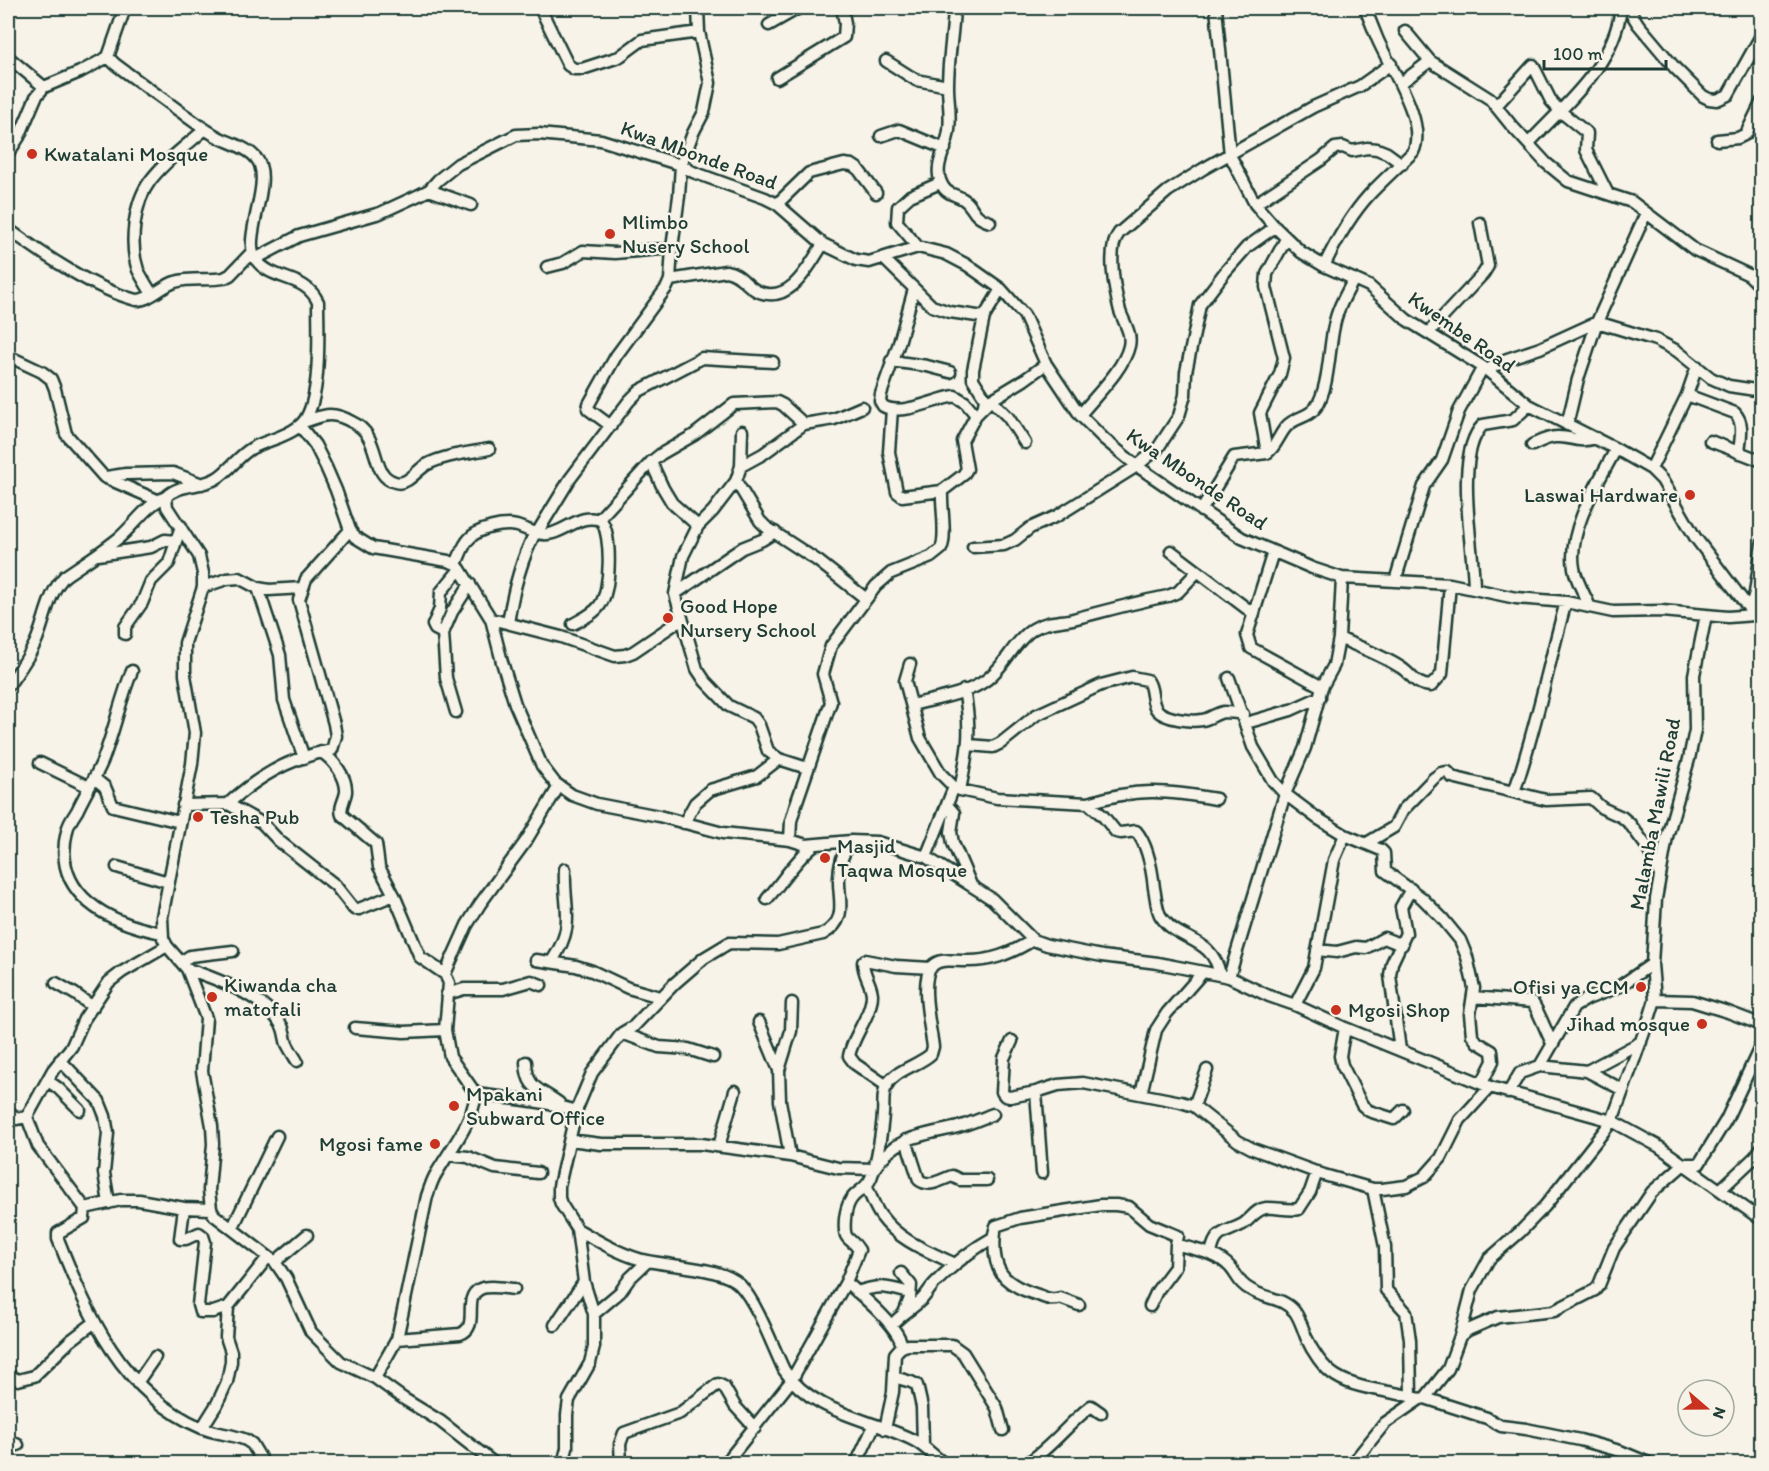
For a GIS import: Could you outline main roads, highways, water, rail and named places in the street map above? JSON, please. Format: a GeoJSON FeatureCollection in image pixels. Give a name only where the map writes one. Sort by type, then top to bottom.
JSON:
{"type":"FeatureCollection","features":[{"type":"Feature","properties":{"kind":"place","name":"Kwatalani Mosque"},"geometry":{"type":"Point","coordinates":[32,154]}},
{"type":"Feature","properties":{"kind":"place","name":"Mlimbo Nusery School"},"geometry":{"type":"Point","coordinates":[610,234]}},
{"type":"Feature","properties":{"kind":"place","name":"Laswai Hardware"},"geometry":{"type":"Point","coordinates":[1690,495]}},
{"type":"Feature","properties":{"kind":"place","name":"Good Hope Nursery School"},"geometry":{"type":"Point","coordinates":[668,618]}},
{"type":"Feature","properties":{"kind":"place","name":"Tesha Pub"},"geometry":{"type":"Point","coordinates":[198,817]}},
{"type":"Feature","properties":{"kind":"place","name":"Masjid Taqwa Mosque"},"geometry":{"type":"Point","coordinates":[825,858]}},
{"type":"Feature","properties":{"kind":"place","name":"Ofisi ya CCM"},"geometry":{"type":"Point","coordinates":[1641,987]}},
{"type":"Feature","properties":{"kind":"place","name":"Kiwanda cha matofali"},"geometry":{"type":"Point","coordinates":[212,997]}},
{"type":"Feature","properties":{"kind":"place","name":"Mgosi Shop"},"geometry":{"type":"Point","coordinates":[1336,1010]}},
{"type":"Feature","properties":{"kind":"place","name":"Jihad mosque"},"geometry":{"type":"Point","coordinates":[1702,1024]}},
{"type":"Feature","properties":{"kind":"place","name":"Mpakani Subward Office"},"geometry":{"type":"Point","coordinates":[454,1106]}},
{"type":"Feature","properties":{"kind":"place","name":"Mgosi fame"},"geometry":{"type":"Point","coordinates":[435,1144]}}]}
